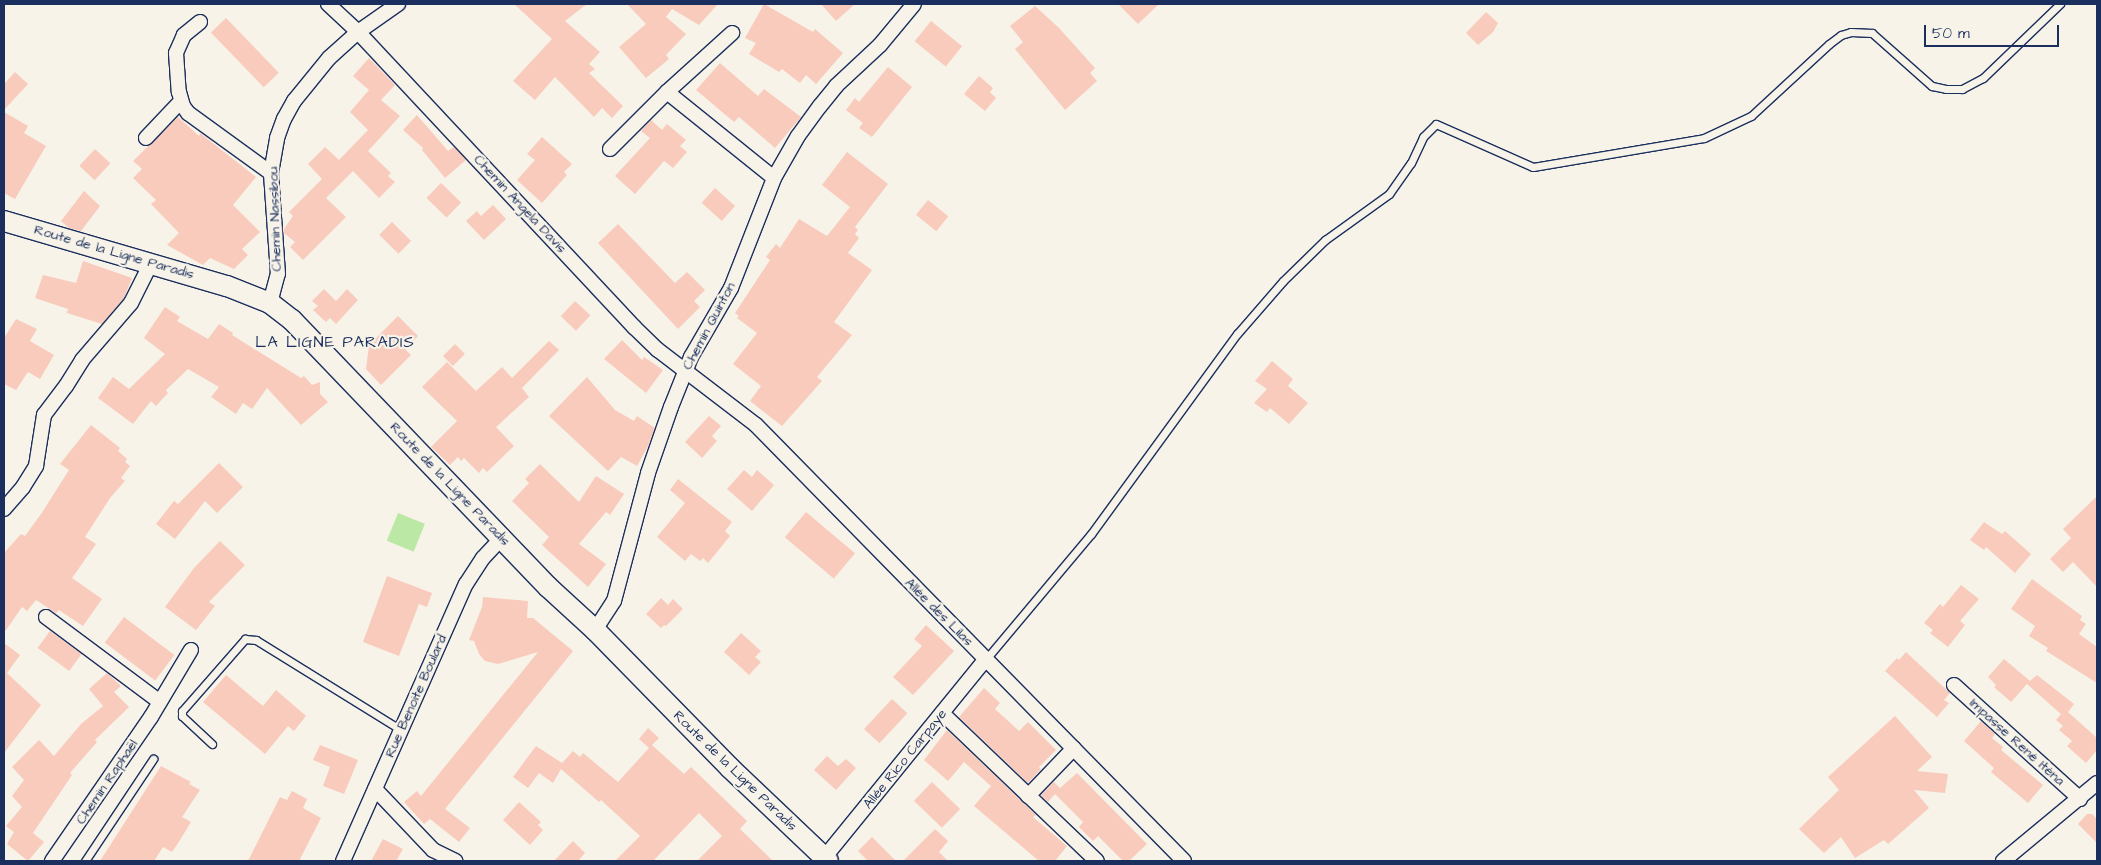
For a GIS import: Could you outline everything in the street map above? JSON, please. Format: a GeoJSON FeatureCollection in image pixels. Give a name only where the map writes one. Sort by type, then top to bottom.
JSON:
{"type":"FeatureCollection","features":[{"type":"Feature","properties":{"kind":"main road","name":"Route de la Ligne Paradis"},"geometry":{"type":"LineString","coordinates":[[4,221],[228,286],[270,303],[292,320],[548,588],[595,630],[730,768],[826,860]]}},
{"type":"Feature","properties":{"kind":"street","name":"Chemin Angela Davis"},"geometry":{"type":"LineString","coordinates":[[328,4],[358,32],[634,327],[685,372]]}},
{"type":"Feature","properties":{"kind":"street","name":"Chemin Nassibou"},"geometry":{"type":"LineString","coordinates":[[270,303],[278,274],[271,173],[277,138],[294,101],[329,58],[358,32],[398,4]]}},
{"type":"Feature","properties":{"kind":"street","name":"Chemin Quinton"},"geometry":{"type":"LineString","coordinates":[[595,630],[614,601],[648,473],[690,357],[731,288],[774,178],[798,136],[836,86],[880,45],[914,4]]}},
{"type":"Feature","properties":{"kind":"street"},"geometry":{"type":"LineString","coordinates":[[200,22],[184,35],[176,53],[181,101],[188,113],[271,173]]}},
{"type":"Feature","properties":{"kind":"street"},"geometry":{"type":"LineString","coordinates":[[610,150],[667,92],[732,33]]}},
{"type":"Feature","properties":{"kind":"street"},"geometry":{"type":"LineString","coordinates":[[667,92],[774,178]]}},
{"type":"Feature","properties":{"kind":"street"},"geometry":{"type":"LineString","coordinates":[[146,138],[181,101]]}},
{"type":"Feature","properties":{"kind":"street"},"geometry":{"type":"LineString","coordinates":[[4,509],[23,487],[36,466],[44,415],[66,386],[82,360],[131,303],[150,263]]}},
{"type":"Feature","properties":{"kind":"street","name":"Allée des Lilas"},"geometry":{"type":"LineString","coordinates":[[685,372],[756,425],[1184,861]]}},
{"type":"Feature","properties":{"kind":"street","name":"Rue Benoite Boulard"},"geometry":{"type":"LineString","coordinates":[[343,861],[466,584],[483,558],[501,538]]}},
{"type":"Feature","properties":{"kind":"street"},"geometry":{"type":"LineString","coordinates":[[46,617],[160,702]]}},
{"type":"Feature","properties":{"kind":"street","name":"Chemin Raphaël"},"geometry":{"type":"LineString","coordinates":[[52,861],[71,837],[160,702],[191,650]]}},
{"type":"Feature","properties":{"kind":"street","name":"Allée Rico Carpaye"},"geometry":{"type":"LineString","coordinates":[[826,860],[986,659]]}},
{"type":"Feature","properties":{"kind":"street","name":"Impasse René Iténa"},"geometry":{"type":"LineString","coordinates":[[1954,685],[2080,799]]}},
{"type":"Feature","properties":{"kind":"street"},"geometry":{"type":"LineString","coordinates":[[942,712],[1097,861]]}},
{"type":"Feature","properties":{"kind":"street"},"geometry":{"type":"LineString","coordinates":[[1028,796],[1074,748]]}},
{"type":"Feature","properties":{"kind":"street"},"geometry":{"type":"LineString","coordinates":[[2003,861],[2097,783]]}},
{"type":"Feature","properties":{"kind":"street"},"geometry":{"type":"LineString","coordinates":[[376,789],[433,850],[456,861]]}},
{"type":"Feature","properties":{"kind":"lane"},"geometry":{"type":"LineString","coordinates":[[986,659],[1091,534],[1237,334],[1283,281],[1325,240],[1389,194],[1412,163],[1424,137],[1436,124],[1533,166],[1704,138],[1750,116],[1829,44],[1841,35],[1851,32],[1872,33],[1932,86],[1946,89],[1962,89],[1983,78],[2060,4]]}},
{"type":"Feature","properties":{"kind":"lane"},"geometry":{"type":"LineString","coordinates":[[212,744],[182,716],[182,711],[245,639],[256,640],[401,730]]}},
{"type":"Feature","properties":{"kind":"lane"},"geometry":{"type":"LineString","coordinates":[[85,861],[152,759]]}},
{"type":"Feature","properties":{"kind":"green space"},"geometry":{"type":"Polygon","coordinates":[[[398,513],[425,524],[414,552],[387,541],[398,513]]]}},
{"type":"Feature","properties":{"kind":"building"},"geometry":{"type":"Polygon","coordinates":[[[514,4],[587,4],[565,21],[600,52],[589,64],[595,69],[589,73],[623,106],[612,118],[602,108],[594,117],[555,77],[535,100],[513,81],[552,39],[514,4]]]}},
{"type":"Feature","properties":{"kind":"building"},"geometry":{"type":"Polygon","coordinates":[[[627,4],[718,4],[699,25],[672,9],[666,17],[686,34],[666,55],[669,59],[646,78],[619,47],[646,24],[627,4]]]}},
{"type":"Feature","properties":{"kind":"building"},"geometry":{"type":"Polygon","coordinates":[[[764,4],[813,32],[815,29],[843,53],[816,84],[806,75],[800,83],[782,69],[779,72],[749,54],[756,43],[745,38],[764,4]]]}},
{"type":"Feature","properties":{"kind":"building"},"geometry":{"type":"Polygon","coordinates":[[[821,4],[855,4],[836,21],[821,4]]]}},
{"type":"Feature","properties":{"kind":"building"},"geometry":{"type":"Polygon","coordinates":[[[1118,4],[1159,4],[1138,24],[1118,4]]]}},
{"type":"Feature","properties":{"kind":"building"},"geometry":{"type":"Polygon","coordinates":[[[1035,6],[1059,28],[1095,68],[1090,73],[1097,81],[1065,110],[1015,49],[1023,42],[1010,26],[1035,6]]]}},
{"type":"Feature","properties":{"kind":"building"},"geometry":{"type":"Polygon","coordinates":[[[1486,12],[1498,23],[1493,32],[1478,45],[1466,33],[1486,12]]]}},
{"type":"Feature","properties":{"kind":"building"},"geometry":{"type":"Polygon","coordinates":[[[226,18],[279,73],[264,87],[211,33],[226,18]]]}},
{"type":"Feature","properties":{"kind":"building"},"geometry":{"type":"Polygon","coordinates":[[[931,21],[962,46],[946,66],[915,41],[931,21]]]}},
{"type":"Feature","properties":{"kind":"building"},"geometry":{"type":"Polygon","coordinates":[[[369,58],[395,85],[381,100],[400,116],[368,151],[391,173],[388,176],[395,182],[379,198],[353,171],[326,198],[346,217],[303,260],[290,247],[295,242],[284,233],[284,229],[293,216],[289,212],[322,179],[308,164],[325,147],[339,160],[368,130],[350,112],[369,90],[353,76],[369,58]]]}},
{"type":"Feature","properties":{"kind":"building"},"geometry":{"type":"Polygon","coordinates":[[[720,63],[758,96],[764,89],[801,117],[775,148],[739,117],[734,122],[696,90],[720,63]]]}},
{"type":"Feature","properties":{"kind":"building"},"geometry":{"type":"Polygon","coordinates":[[[888,67],[912,87],[872,137],[859,128],[863,123],[846,110],[855,98],[859,102],[888,67]]]}},
{"type":"Feature","properties":{"kind":"building"},"geometry":{"type":"Polygon","coordinates":[[[15,72],[28,84],[4,110],[4,84],[15,72]]]}},
{"type":"Feature","properties":{"kind":"building"},"geometry":{"type":"Polygon","coordinates":[[[979,76],[993,88],[990,92],[996,98],[985,111],[964,94],[979,76]]]}},
{"type":"Feature","properties":{"kind":"building"},"geometry":{"type":"Polygon","coordinates":[[[4,112],[28,126],[24,133],[46,146],[15,199],[4,193],[4,112]]]}},
{"type":"Feature","properties":{"kind":"building"},"geometry":{"type":"Polygon","coordinates":[[[417,115],[448,151],[454,147],[466,160],[445,178],[422,150],[423,148],[403,130],[417,115]]]}},
{"type":"Feature","properties":{"kind":"building"},"geometry":{"type":"Polygon","coordinates":[[[178,117],[199,136],[200,133],[256,177],[233,205],[260,232],[242,249],[248,255],[234,269],[210,258],[203,265],[167,245],[179,233],[151,204],[156,200],[133,178],[142,169],[133,161],[178,117]]]}},
{"type":"Feature","properties":{"kind":"building"},"geometry":{"type":"Polygon","coordinates":[[[651,120],[662,130],[667,124],[686,140],[680,146],[687,152],[673,168],[664,161],[635,194],[615,176],[650,138],[641,131],[651,120]]]}},
{"type":"Feature","properties":{"kind":"building"},"geometry":{"type":"Polygon","coordinates":[[[542,137],[572,164],[564,172],[567,175],[542,203],[517,180],[535,160],[527,154],[542,137]]]}},
{"type":"Feature","properties":{"kind":"building"},"geometry":{"type":"Polygon","coordinates":[[[95,149],[110,163],[95,180],[79,166],[95,149]]]}},
{"type":"Feature","properties":{"kind":"building"},"geometry":{"type":"Polygon","coordinates":[[[847,152],[888,184],[855,227],[858,230],[855,234],[859,238],[848,253],[872,270],[834,322],[852,335],[817,377],[822,381],[782,426],[750,401],[761,386],[733,364],[757,333],[737,318],[739,316],[735,313],[770,260],[766,257],[776,244],[780,248],[799,219],[827,236],[850,207],[822,185],[847,152]]]}},
{"type":"Feature","properties":{"kind":"building"},"geometry":{"type":"Polygon","coordinates":[[[441,183],[461,202],[447,218],[426,198],[441,183]]]}},
{"type":"Feature","properties":{"kind":"building"},"geometry":{"type":"Polygon","coordinates":[[[715,188],[735,206],[722,221],[702,203],[715,188]]]}},
{"type":"Feature","properties":{"kind":"building"},"geometry":{"type":"Polygon","coordinates":[[[84,191],[100,206],[81,231],[69,228],[61,221],[84,191]]]}},
{"type":"Feature","properties":{"kind":"building"},"geometry":{"type":"Polygon","coordinates":[[[928,200],[948,216],[936,231],[916,215],[928,200]]]}},
{"type":"Feature","properties":{"kind":"building"},"geometry":{"type":"Polygon","coordinates":[[[493,205],[506,219],[484,240],[466,221],[477,211],[481,216],[493,205]]]}},
{"type":"Feature","properties":{"kind":"building"},"geometry":{"type":"Polygon","coordinates":[[[392,222],[411,241],[398,254],[379,235],[392,222]]]}},
{"type":"Feature","properties":{"kind":"building"},"geometry":{"type":"Polygon","coordinates":[[[618,224],[675,283],[687,272],[705,290],[694,301],[700,307],[678,329],[598,243],[618,224]]]}},
{"type":"Feature","properties":{"kind":"building"},"geometry":{"type":"Polygon","coordinates":[[[83,261],[132,278],[124,298],[102,324],[67,313],[68,309],[35,298],[43,275],[76,283],[83,261]]]}},
{"type":"Feature","properties":{"kind":"building"},"geometry":{"type":"Polygon","coordinates":[[[324,289],[336,301],[347,289],[358,300],[336,324],[330,318],[326,322],[313,310],[318,306],[312,301],[324,289]]]}},
{"type":"Feature","properties":{"kind":"building"},"geometry":{"type":"Polygon","coordinates":[[[575,301],[590,315],[576,331],[561,316],[575,301]]]}},
{"type":"Feature","properties":{"kind":"building"},"geometry":{"type":"Polygon","coordinates":[[[165,307],[180,317],[177,321],[208,339],[219,324],[233,333],[232,335],[301,378],[304,376],[312,385],[320,382],[320,394],[328,402],[301,425],[267,388],[252,409],[243,403],[236,414],[211,397],[219,387],[188,369],[166,390],[168,393],[156,406],[151,401],[133,424],[98,398],[113,377],[129,389],[165,354],[144,338],[165,307]]]}},
{"type":"Feature","properties":{"kind":"building"},"geometry":{"type":"Polygon","coordinates":[[[398,316],[418,336],[405,349],[411,355],[381,385],[366,369],[369,345],[398,316]]]}},
{"type":"Feature","properties":{"kind":"building"},"geometry":{"type":"Polygon","coordinates":[[[16,319],[37,329],[30,341],[54,355],[40,379],[28,372],[16,390],[4,384],[4,338],[16,319]]]}},
{"type":"Feature","properties":{"kind":"building"},"geometry":{"type":"Polygon","coordinates":[[[622,340],[642,360],[644,357],[663,370],[646,393],[604,359],[622,340]]]}},
{"type":"Feature","properties":{"kind":"building"},"geometry":{"type":"Polygon","coordinates":[[[549,341],[559,350],[522,388],[529,397],[496,427],[514,446],[487,472],[483,468],[479,473],[464,458],[461,461],[458,457],[450,465],[431,447],[457,421],[422,387],[447,362],[476,391],[502,367],[512,378],[549,341]]]}},
{"type":"Feature","properties":{"kind":"building"},"geometry":{"type":"Polygon","coordinates":[[[455,344],[465,354],[453,366],[443,356],[455,344]]]}},
{"type":"Feature","properties":{"kind":"building"},"geometry":{"type":"Polygon","coordinates":[[[1272,361],[1293,379],[1288,386],[1308,403],[1289,424],[1270,408],[1267,412],[1254,403],[1267,389],[1255,381],[1272,361]]]}},
{"type":"Feature","properties":{"kind":"building"},"geometry":{"type":"Polygon","coordinates":[[[587,377],[615,410],[634,421],[637,416],[655,428],[637,466],[621,457],[608,471],[549,416],[587,377]]]}},
{"type":"Feature","properties":{"kind":"building"},"geometry":{"type":"Polygon","coordinates":[[[709,416],[721,426],[712,436],[717,441],[702,458],[685,442],[709,416]]]}},
{"type":"Feature","properties":{"kind":"building"},"geometry":{"type":"Polygon","coordinates":[[[91,425],[120,448],[118,451],[127,459],[125,462],[130,466],[121,478],[125,481],[110,498],[85,537],[96,544],[72,578],[102,599],[83,626],[59,610],[56,613],[36,600],[27,611],[22,607],[4,633],[4,553],[21,534],[25,536],[41,514],[69,470],[60,464],[91,425]]]}},
{"type":"Feature","properties":{"kind":"building"},"geometry":{"type":"Polygon","coordinates":[[[219,463],[243,487],[217,513],[205,501],[175,539],[156,524],[174,501],[178,504],[219,463]]]}},
{"type":"Feature","properties":{"kind":"building"},"geometry":{"type":"Polygon","coordinates":[[[540,464],[579,502],[596,476],[624,494],[610,515],[606,512],[579,544],[606,564],[588,587],[542,545],[549,537],[512,501],[529,483],[525,479],[540,464]]]}},
{"type":"Feature","properties":{"kind":"building"},"geometry":{"type":"Polygon","coordinates":[[[744,470],[752,477],[757,470],[774,485],[752,511],[727,489],[744,470]]]}},
{"type":"Feature","properties":{"kind":"building"},"geometry":{"type":"Polygon","coordinates":[[[678,479],[732,522],[725,531],[730,536],[708,563],[703,558],[700,561],[691,554],[685,561],[657,537],[685,503],[670,490],[678,479]]]}},
{"type":"Feature","properties":{"kind":"building"},"geometry":{"type":"Polygon","coordinates":[[[2097,496],[2097,587],[2073,562],[2063,572],[2050,559],[2071,538],[2063,529],[2097,496]]]}},
{"type":"Feature","properties":{"kind":"building"},"geometry":{"type":"Polygon","coordinates":[[[806,512],[855,553],[834,578],[785,537],[806,512]]]}},
{"type":"Feature","properties":{"kind":"building"},"geometry":{"type":"Polygon","coordinates":[[[1984,522],[2002,534],[2005,531],[2031,554],[2015,573],[1986,547],[1984,550],[1970,540],[1984,522]]]}},
{"type":"Feature","properties":{"kind":"building"},"geometry":{"type":"Polygon","coordinates":[[[220,541],[245,565],[209,602],[215,606],[196,630],[165,607],[194,568],[220,541]]]}},
{"type":"Feature","properties":{"kind":"building"},"geometry":{"type":"Polygon","coordinates":[[[387,576],[432,593],[427,607],[419,604],[399,656],[363,642],[387,576]]]}},
{"type":"Feature","properties":{"kind":"building"},"geometry":{"type":"Polygon","coordinates":[[[2032,579],[2082,616],[2080,620],[2086,624],[2079,634],[2097,647],[2097,683],[2046,651],[2048,648],[2029,636],[2035,626],[2011,609],[2032,579]]]}},
{"type":"Feature","properties":{"kind":"building"},"geometry":{"type":"Polygon","coordinates":[[[1961,585],[1979,599],[1960,621],[1965,625],[1948,647],[1930,633],[1933,630],[1924,623],[1940,604],[1943,607],[1961,585]]]}},
{"type":"Feature","properties":{"kind":"building"},"geometry":{"type":"Polygon","coordinates":[[[483,597],[528,601],[527,618],[533,618],[573,651],[445,809],[470,828],[459,842],[430,819],[424,824],[404,802],[417,791],[421,796],[538,652],[498,664],[485,661],[479,654],[474,641],[469,640],[482,607],[483,597]]]}},
{"type":"Feature","properties":{"kind":"building"},"geometry":{"type":"Polygon","coordinates":[[[661,598],[668,605],[673,599],[683,609],[666,626],[664,625],[661,628],[646,614],[661,598]]]}},
{"type":"Feature","properties":{"kind":"building"},"geometry":{"type":"Polygon","coordinates":[[[124,617],[174,655],[155,680],[105,643],[124,617]]]}},
{"type":"Feature","properties":{"kind":"building"},"geometry":{"type":"Polygon","coordinates":[[[926,625],[954,651],[913,695],[893,677],[922,646],[914,639],[926,625]]]}},
{"type":"Feature","properties":{"kind":"building"},"geometry":{"type":"Polygon","coordinates":[[[50,631],[82,654],[69,671],[38,648],[50,631]]]}},
{"type":"Feature","properties":{"kind":"building"},"geometry":{"type":"Polygon","coordinates":[[[741,633],[761,651],[755,657],[761,662],[749,675],[724,652],[741,633]]]}},
{"type":"Feature","properties":{"kind":"building"},"geometry":{"type":"Polygon","coordinates":[[[4,643],[20,655],[7,673],[41,705],[4,753],[4,643]]]}},
{"type":"Feature","properties":{"kind":"building"},"geometry":{"type":"Polygon","coordinates":[[[1906,652],[1950,693],[1944,700],[1949,703],[1937,717],[1885,671],[1897,658],[1899,660],[1906,652]]]}},
{"type":"Feature","properties":{"kind":"building"},"geometry":{"type":"Polygon","coordinates":[[[2004,659],[2030,681],[2037,675],[2074,704],[2068,712],[2097,738],[2097,750],[2086,763],[2067,746],[2072,741],[2059,730],[2063,726],[2056,720],[2061,714],[2027,684],[2011,702],[1994,687],[1996,685],[1988,677],[2004,659]]]}},
{"type":"Feature","properties":{"kind":"building"},"geometry":{"type":"Polygon","coordinates":[[[107,673],[121,686],[114,692],[129,707],[95,740],[97,742],[70,773],[72,775],[33,833],[44,842],[28,861],[7,844],[14,832],[6,826],[22,807],[12,796],[24,780],[12,767],[39,740],[54,756],[81,724],[103,706],[89,689],[107,673]]]}},
{"type":"Feature","properties":{"kind":"building"},"geometry":{"type":"Polygon","coordinates":[[[226,675],[263,706],[276,690],[306,716],[294,731],[288,726],[265,754],[203,702],[226,675]]]}},
{"type":"Feature","properties":{"kind":"building"},"geometry":{"type":"Polygon","coordinates":[[[984,688],[1000,703],[995,709],[1019,731],[1028,722],[1056,750],[1039,767],[1041,769],[1028,783],[959,717],[984,688]]]}},
{"type":"Feature","properties":{"kind":"building"},"geometry":{"type":"Polygon","coordinates":[[[892,699],[907,713],[879,743],[864,729],[892,699]]]}},
{"type":"Feature","properties":{"kind":"building"},"geometry":{"type":"Polygon","coordinates":[[[1895,716],[1932,757],[1917,771],[1948,774],[1945,793],[1914,790],[1929,808],[1888,844],[1884,840],[1855,858],[1841,837],[1824,853],[1799,829],[1839,790],[1828,777],[1895,716]]]}},
{"type":"Feature","properties":{"kind":"building"},"geometry":{"type":"Polygon","coordinates":[[[1981,721],[1995,734],[1992,738],[2003,747],[2001,750],[2043,785],[2028,803],[1991,772],[1994,768],[1964,741],[1981,721]]]}},
{"type":"Feature","properties":{"kind":"building"},"geometry":{"type":"Polygon","coordinates":[[[648,728],[659,738],[652,745],[684,774],[691,767],[747,821],[740,829],[773,861],[697,861],[722,836],[699,813],[653,861],[615,861],[640,836],[601,800],[599,802],[561,769],[553,783],[539,773],[528,788],[513,777],[536,746],[562,763],[573,751],[580,757],[583,753],[618,782],[649,748],[639,739],[648,728]]]}},
{"type":"Feature","properties":{"kind":"building"},"geometry":{"type":"Polygon","coordinates":[[[947,730],[1036,815],[1033,817],[1067,846],[1055,861],[1039,861],[974,806],[991,786],[964,762],[948,781],[924,760],[947,730]]]}},
{"type":"Feature","properties":{"kind":"building"},"geometry":{"type":"Polygon","coordinates":[[[320,745],[358,760],[344,794],[323,786],[330,767],[313,760],[320,745]]]}},
{"type":"Feature","properties":{"kind":"building"},"geometry":{"type":"Polygon","coordinates":[[[827,756],[838,766],[846,759],[856,768],[836,790],[814,770],[827,756]]]}},
{"type":"Feature","properties":{"kind":"building"},"geometry":{"type":"Polygon","coordinates":[[[161,766],[191,782],[189,784],[200,790],[182,817],[191,822],[180,840],[172,852],[163,847],[154,861],[100,861],[161,766]]]}},
{"type":"Feature","properties":{"kind":"building"},"geometry":{"type":"Polygon","coordinates":[[[1077,773],[1147,844],[1129,861],[1123,861],[1098,836],[1093,841],[1079,827],[1083,822],[1055,794],[1048,802],[1041,795],[1054,782],[1060,788],[1058,790],[1077,773]]]}},
{"type":"Feature","properties":{"kind":"building"},"geometry":{"type":"Polygon","coordinates":[[[932,782],[960,809],[942,828],[914,801],[932,782]]]}},
{"type":"Feature","properties":{"kind":"building"},"geometry":{"type":"Polygon","coordinates":[[[292,791],[307,799],[303,808],[321,818],[299,861],[248,861],[280,797],[287,800],[292,791]]]}},
{"type":"Feature","properties":{"kind":"building"},"geometry":{"type":"Polygon","coordinates":[[[519,802],[541,822],[538,825],[543,830],[530,845],[503,820],[519,802]]]}},
{"type":"Feature","properties":{"kind":"building"},"geometry":{"type":"Polygon","coordinates":[[[2087,814],[2092,814],[2097,819],[2097,843],[2078,824],[2087,814]]]}},
{"type":"Feature","properties":{"kind":"building"},"geometry":{"type":"Polygon","coordinates":[[[935,829],[948,841],[939,852],[948,861],[903,861],[935,829]]]}},
{"type":"Feature","properties":{"kind":"building"},"geometry":{"type":"Polygon","coordinates":[[[872,837],[896,861],[868,861],[858,851],[872,837]]]}},
{"type":"Feature","properties":{"kind":"building"},"geometry":{"type":"Polygon","coordinates":[[[383,839],[403,849],[396,861],[371,861],[383,839]]]}},
{"type":"Feature","properties":{"kind":"building"},"geometry":{"type":"Polygon","coordinates":[[[573,841],[585,853],[578,861],[554,861],[573,841]]]}},
{"type":"Feature","properties":{"kind":"district","name":"LA LIGNE PARADIS"},"geometry":{"type":"Point","coordinates":[335,342]}}]}
